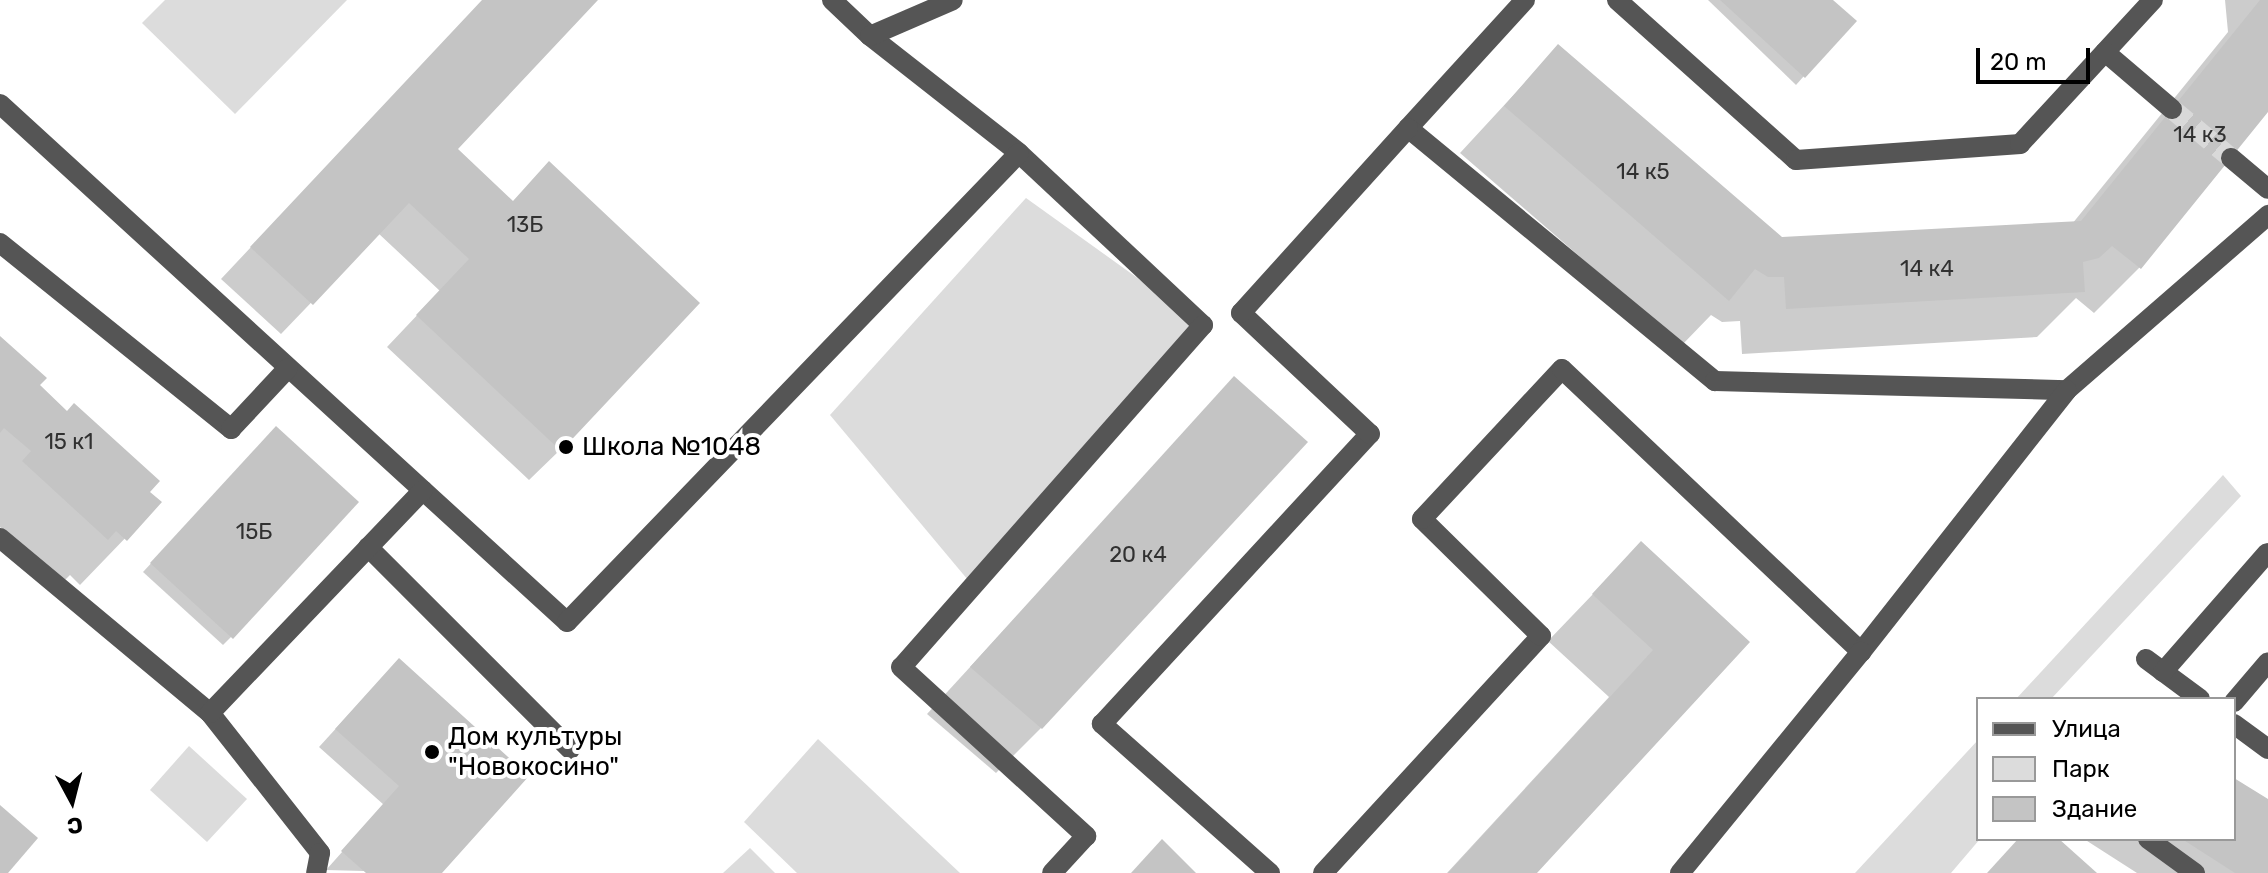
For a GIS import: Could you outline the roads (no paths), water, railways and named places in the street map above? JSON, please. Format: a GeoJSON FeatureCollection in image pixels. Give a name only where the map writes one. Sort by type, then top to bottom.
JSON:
{"type":"FeatureCollection","features":[{"type":"Feature","properties":{"kind":"lane"},"geometry":{"type":"LineString","coordinates":[[832,0],[870,36],[1019,153],[1203,325],[901,667],[1086,836],[1052,873]]}},
{"type":"Feature","properties":{"kind":"lane"},"geometry":{"type":"LineString","coordinates":[[870,36],[953,0]]}},
{"type":"Feature","properties":{"kind":"lane"},"geometry":{"type":"LineString","coordinates":[[1270,873],[1102,724],[1370,434],[1241,313],[1525,0]]}},
{"type":"Feature","properties":{"kind":"lane"},"geometry":{"type":"LineString","coordinates":[[1617,0],[1796,160],[2020,144],[2153,0]]}},
{"type":"Feature","properties":{"kind":"lane"},"geometry":{"type":"LineString","coordinates":[[2105,52],[2172,109]]}},
{"type":"Feature","properties":{"kind":"lane"},"geometry":{"type":"LineString","coordinates":[[0,104],[567,622],[1019,153]]}},
{"type":"Feature","properties":{"kind":"lane"},"geometry":{"type":"LineString","coordinates":[[1408,128],[1715,381],[2067,390]]}},
{"type":"Feature","properties":{"kind":"lane"},"geometry":{"type":"LineString","coordinates":[[2231,158],[2268,189]]}},
{"type":"Feature","properties":{"kind":"lane"},"geometry":{"type":"LineString","coordinates":[[1680,873],[1861,652],[2067,390],[2268,215]]}},
{"type":"Feature","properties":{"kind":"lane"},"geometry":{"type":"LineString","coordinates":[[0,243],[231,429],[288,368]]}},
{"type":"Feature","properties":{"kind":"lane"},"geometry":{"type":"LineString","coordinates":[[1323,873],[1541,636],[1422,519],[1562,369],[1861,652]]}},
{"type":"Feature","properties":{"kind":"lane"},"geometry":{"type":"LineString","coordinates":[[210,713],[423,490]]}},
{"type":"Feature","properties":{"kind":"lane"},"geometry":{"type":"LineString","coordinates":[[0,538],[210,713],[320,853],[316,873]]}},
{"type":"Feature","properties":{"kind":"lane"},"geometry":{"type":"LineString","coordinates":[[368,547],[570,749]]}},
{"type":"Feature","properties":{"kind":"lane"},"geometry":{"type":"LineString","coordinates":[[2163,672],[2267,553]]}},
{"type":"Feature","properties":{"kind":"lane"},"geometry":{"type":"LineString","coordinates":[[2146,659],[2197,697]]}},
{"type":"Feature","properties":{"kind":"lane"},"geometry":{"type":"LineString","coordinates":[[2236,700],[2268,662]]}},
{"type":"Feature","properties":{"kind":"lane"},"geometry":{"type":"LineString","coordinates":[[2236,725],[2268,749]]}},
{"type":"Feature","properties":{"kind":"lane"},"geometry":{"type":"LineString","coordinates":[[2151,841],[2195,873]]}},
{"type":"Feature","properties":{"kind":"tunnel"},"geometry":{"type":"LineString","coordinates":[[2172,109],[2231,158]]}},
{"type":"Feature","properties":{"kind":"place","name":"Школа №1048"},"geometry":{"type":"Point","coordinates":[566,447]}},
{"type":"Feature","properties":{"kind":"place","name":"Дом культуры \"Новокосино\""},"geometry":{"type":"Point","coordinates":[432,752]}}]}
